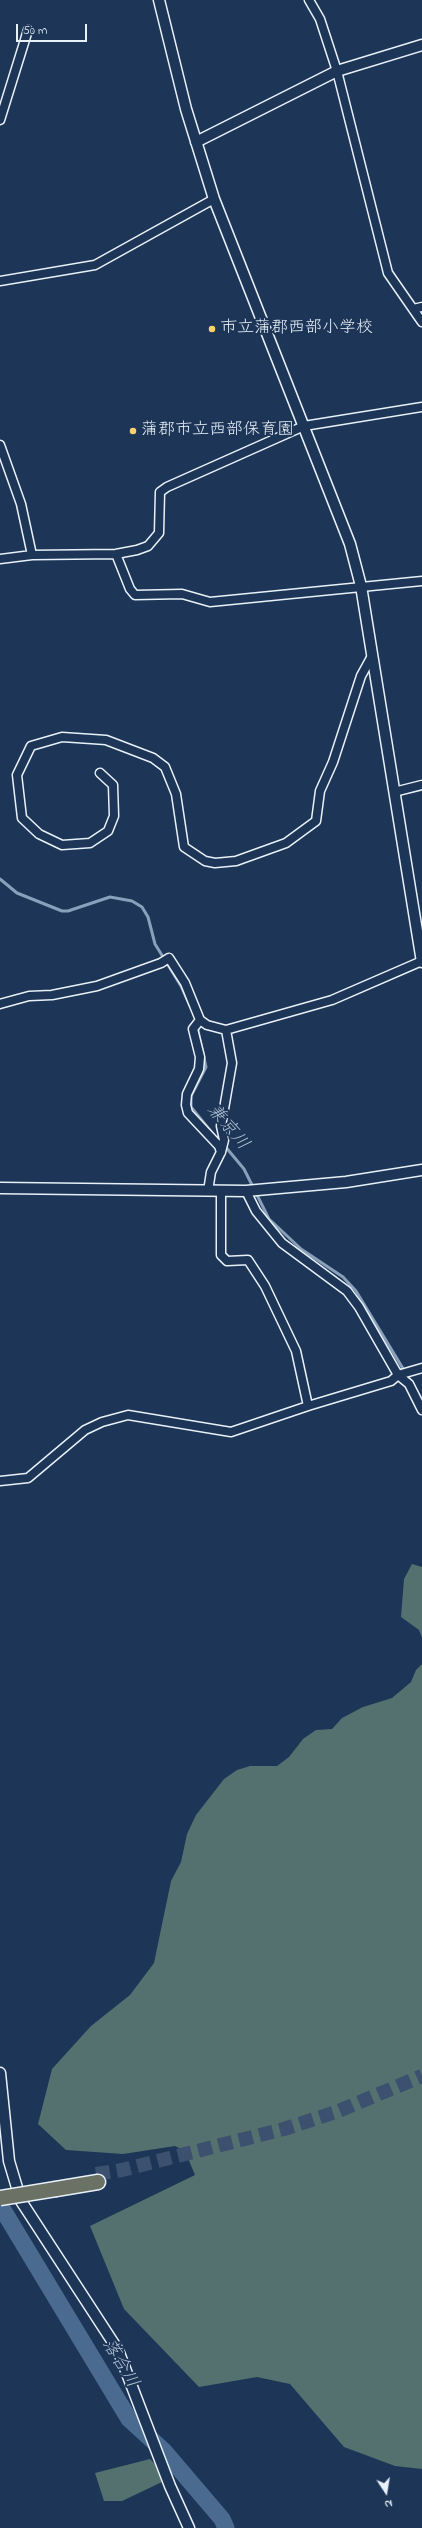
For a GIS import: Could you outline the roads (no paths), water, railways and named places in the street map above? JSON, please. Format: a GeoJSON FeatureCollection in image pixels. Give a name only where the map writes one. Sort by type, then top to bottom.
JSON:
{"type":"FeatureCollection","features":[{"type":"Feature","properties":{"kind":"highway"},"geometry":{"type":"LineString","coordinates":[[0,2198],[56,2185],[97,2178]]}},
{"type":"Feature","properties":{"kind":"highway"},"geometry":{"type":"LineString","coordinates":[[0,2191],[56,2185]]}},
{"type":"Feature","properties":{"kind":"street"},"geometry":{"type":"LineString","coordinates":[[0,1004],[29,996],[52,995],[97,986],[169,958],[185,983],[200,1021],[207,1025],[226,1030],[332,1000],[422,962],[361,586],[350,544],[214,199],[196,142],[159,0]]}},
{"type":"Feature","properties":{"kind":"street"},"geometry":{"type":"LineString","coordinates":[[309,0],[320,19],[337,71],[388,273],[422,322]]}},
{"type":"Feature","properties":{"kind":"street"},"geometry":{"type":"LineString","coordinates":[[0,120],[28,30]]}},
{"type":"Feature","properties":{"kind":"street"},"geometry":{"type":"LineString","coordinates":[[196,142],[337,71],[422,45]]}},
{"type":"Feature","properties":{"kind":"street"},"geometry":{"type":"LineString","coordinates":[[0,281],[95,265],[214,199]]}},
{"type":"Feature","properties":{"kind":"street"},"geometry":{"type":"LineString","coordinates":[[413,309],[422,307]]}},
{"type":"Feature","properties":{"kind":"street"},"geometry":{"type":"LineString","coordinates":[[0,560],[32,555],[116,554],[142,548],[154,540],[160,528],[160,492],[166,487],[304,426],[422,407]]}},
{"type":"Feature","properties":{"kind":"street"},"geometry":{"type":"LineString","coordinates":[[0,445],[22,504],[32,555]]}},
{"type":"Feature","properties":{"kind":"street"},"geometry":{"type":"LineString","coordinates":[[116,554],[130,589],[135,595],[182,594],[210,602],[422,581]]}},
{"type":"Feature","properties":{"kind":"street"},"geometry":{"type":"LineString","coordinates":[[100,773],[113,785],[114,816],[108,830],[90,843],[62,845],[39,834],[22,818],[17,775],[31,746],[62,737],[106,740],[153,758],[165,767],[176,794],[184,847],[205,861],[215,863],[236,861],[286,843],[316,821],[320,791],[332,762],[361,676],[372,656]]}},
{"type":"Feature","properties":{"kind":"street"},"geometry":{"type":"LineString","coordinates":[[394,792],[422,785]]}},
{"type":"Feature","properties":{"kind":"street"},"geometry":{"type":"LineString","coordinates":[[200,1021],[194,1029],[200,1063],[198,1074],[187,1094],[186,1105],[188,1113],[221,1150]]}},
{"type":"Feature","properties":{"kind":"street"},"geometry":{"type":"LineString","coordinates":[[208,1191],[211,1172],[224,1140],[221,1126],[232,1063],[226,1030]]}},
{"type":"Feature","properties":{"kind":"street"},"geometry":{"type":"LineString","coordinates":[[0,1188],[247,1191],[346,1182],[422,1170]]}},
{"type":"Feature","properties":{"kind":"street"},"geometry":{"type":"LineString","coordinates":[[220,1191],[221,1255],[227,1261],[248,1260],[265,1286],[296,1351],[308,1406]]}},
{"type":"Feature","properties":{"kind":"street"},"geometry":{"type":"LineString","coordinates":[[247,1191],[256,1211],[282,1243],[347,1291],[360,1307],[400,1374],[409,1384],[422,1410]]}},
{"type":"Feature","properties":{"kind":"street"},"geometry":{"type":"LineString","coordinates":[[0,1481],[28,1478],[85,1430],[102,1422],[128,1415],[231,1432],[308,1406],[391,1381],[400,1374],[422,1368]]}},
{"type":"Feature","properties":{"kind":"street"},"geometry":{"type":"LineString","coordinates":[[0,2073],[9,2161],[20,2201],[118,2350],[136,2392],[146,2425],[158,2456],[190,2528]]}},
{"type":"Feature","properties":{"kind":"waterway","name":"兼京川"},"geometry":{"type":"LineString","coordinates":[[0,879],[17,893],[62,911],[68,911],[110,897],[132,901],[142,907],[148,917],[155,944],[181,986],[190,1006]]}},
{"type":"Feature","properties":{"kind":"waterway","name":"兼京川"},"geometry":{"type":"LineString","coordinates":[[197,1026],[206,1067],[191,1096],[191,1107],[213,1134]]}},
{"type":"Feature","properties":{"kind":"waterway","name":"兼京川"},"geometry":{"type":"LineString","coordinates":[[224,1145],[244,1169],[269,1219],[301,1249],[343,1277],[356,1291],[422,1400]]}},
{"type":"Feature","properties":{"kind":"waterway","name":"落合川"},"geometry":{"type":"LineString","coordinates":[[0,2205],[129,2419],[164,2451],[222,2519],[226,2528]]}},
{"type":"Feature","properties":{"kind":"tunnel"},"geometry":{"type":"LineString","coordinates":[[96,2174],[122,2170],[284,2129],[336,2112],[422,2076]]}},
{"type":"Feature","properties":{"kind":"place","name":"市立蒲郡西部小学校"},"geometry":{"type":"Point","coordinates":[212,329]}},
{"type":"Feature","properties":{"kind":"place","name":"蒲郡市立西部保育園"},"geometry":{"type":"Point","coordinates":[133,431]}}]}
